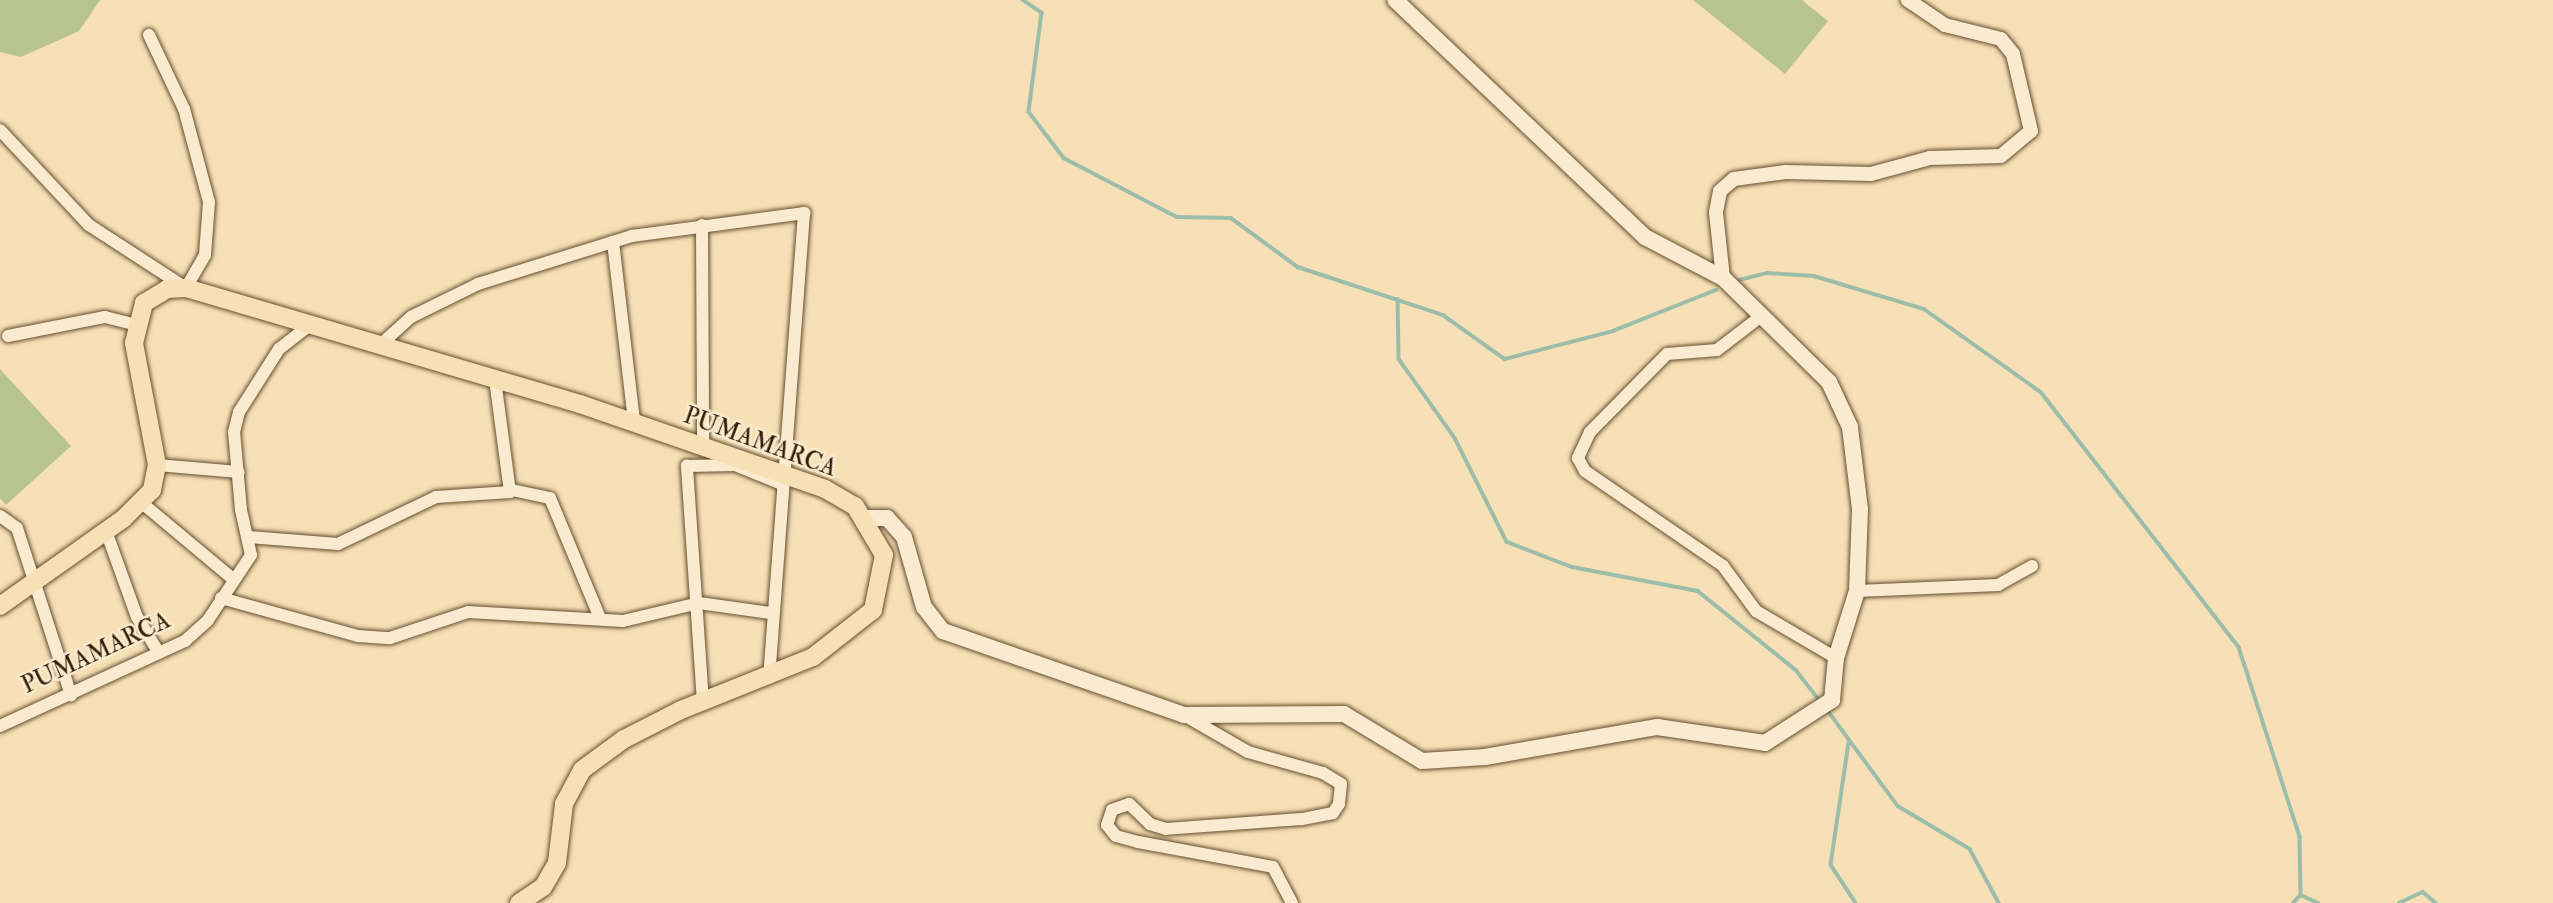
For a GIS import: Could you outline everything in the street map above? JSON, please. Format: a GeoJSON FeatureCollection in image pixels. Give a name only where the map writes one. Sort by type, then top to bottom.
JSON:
{"type":"FeatureCollection","features":[{"type":"Feature","properties":{"kind":"main road"},"geometry":{"type":"LineString","coordinates":[[519,903],[543,887],[557,863],[564,804],[582,770],[624,739],[703,702],[769,678],[813,657],[873,610],[884,555],[867,518],[887,518],[904,537],[924,607],[943,631],[1184,715],[1344,714],[1422,761],[1485,757],[1657,727],[1752,744],[1778,738],[1832,699],[1836,658],[1857,591],[1860,509],[1850,427],[1829,382],[1723,278],[1645,237],[1395,0]]}},
{"type":"Feature","properties":{"kind":"main road"},"geometry":{"type":"LineString","coordinates":[[0,606],[106,531],[142,503],[152,490],[157,466],[139,376],[137,325],[148,298],[186,288]]}},
{"type":"Feature","properties":{"kind":"main road","name":"PUMAMARCA"},"geometry":{"type":"LineString","coordinates":[[186,288],[634,422],[782,480],[825,489],[867,518]]}},
{"type":"Feature","properties":{"kind":"street"},"geometry":{"type":"LineString","coordinates":[[1723,278],[1716,212],[1720,191],[1734,179],[1786,172],[1880,174],[1930,158],[2001,156],[2031,131],[2013,54],[2001,39],[1945,25],[1908,0]]}},
{"type":"Feature","properties":{"kind":"street"},"geometry":{"type":"LineString","coordinates":[[0,130],[89,225],[186,288],[205,255],[209,202],[184,109],[149,35]]}},
{"type":"Feature","properties":{"kind":"street"},"geometry":{"type":"LineString","coordinates":[[379,346],[411,317],[478,284],[613,242],[702,225],[803,213],[770,613],[769,678]]}},
{"type":"Feature","properties":{"kind":"street"},"geometry":{"type":"LineString","coordinates":[[702,225],[703,448]]}},
{"type":"Feature","properties":{"kind":"street"},"geometry":{"type":"LineString","coordinates":[[613,242],[634,422]]}},
{"type":"Feature","properties":{"kind":"street"},"geometry":{"type":"LineString","coordinates":[[8,336],[105,317],[137,325]]}},
{"type":"Feature","properties":{"kind":"street"},"geometry":{"type":"LineString","coordinates":[[1760,317],[1717,350],[1667,354],[1590,432],[1578,458],[1585,471],[1723,566],[1756,611],[1836,658]]}},
{"type":"Feature","properties":{"kind":"street","name":"PUMAMARCA"},"geometry":{"type":"LineString","coordinates":[[0,726],[159,653],[201,627],[251,555],[239,472],[239,412],[279,349],[310,325]]}},
{"type":"Feature","properties":{"kind":"street"},"geometry":{"type":"LineString","coordinates":[[495,379],[512,490]]}},
{"type":"Feature","properties":{"kind":"street"},"geometry":{"type":"LineString","coordinates":[[703,702],[699,603],[687,467],[735,465],[782,480]]}},
{"type":"Feature","properties":{"kind":"street"},"geometry":{"type":"LineString","coordinates":[[157,466],[239,472]]}},
{"type":"Feature","properties":{"kind":"street"},"geometry":{"type":"LineString","coordinates":[[249,537],[338,544],[436,497],[512,490],[550,498],[600,618]]}},
{"type":"Feature","properties":{"kind":"street"},"geometry":{"type":"LineString","coordinates":[[142,503],[234,580]]}},
{"type":"Feature","properties":{"kind":"street"},"geometry":{"type":"LineString","coordinates":[[0,516],[17,528],[71,695]]}},
{"type":"Feature","properties":{"kind":"street"},"geometry":{"type":"LineString","coordinates":[[106,531],[137,617],[159,653]]}},
{"type":"Feature","properties":{"kind":"street"},"geometry":{"type":"LineString","coordinates":[[1857,591],[1998,585],[2032,566]]}},
{"type":"Feature","properties":{"kind":"street"},"geometry":{"type":"LineString","coordinates":[[221,598],[369,637],[420,631],[468,612],[623,621],[699,603],[770,613]]}},
{"type":"Feature","properties":{"kind":"street"},"geometry":{"type":"LineString","coordinates":[[0,715],[26,713]]}},
{"type":"Feature","properties":{"kind":"street"},"geometry":{"type":"LineString","coordinates":[[1184,715],[1248,751],[1323,773],[1341,783],[1339,804],[1333,813],[1301,819],[1166,829],[1150,824],[1129,804],[1112,810],[1107,825],[1116,836],[1138,842],[1272,867],[1292,903]]}},
{"type":"Feature","properties":{"kind":"green space"},"geometry":{"type":"Polygon","coordinates":[[[0,0],[100,0],[79,31],[21,57],[0,52],[0,0]]]}},
{"type":"Feature","properties":{"kind":"green space"},"geometry":{"type":"Polygon","coordinates":[[[1693,0],[1802,0],[1828,21],[1785,74],[1693,0]]]}},
{"type":"Feature","properties":{"kind":"green space"},"geometry":{"type":"Polygon","coordinates":[[[0,369],[71,446],[6,505],[0,498],[0,369]]]}},
{"type":"Feature","properties":{"kind":"waterway"},"geometry":{"type":"LineString","coordinates":[[1023,0],[1042,13],[1029,112],[1064,158],[1177,217],[1231,218],[1298,267],[1443,315],[1505,359],[1613,331],[1716,290]]}},
{"type":"Feature","properties":{"kind":"waterway"},"geometry":{"type":"LineString","coordinates":[[1739,280],[1767,273],[1814,276],[1924,309],[2041,392],[2239,647],[2300,837],[2301,895],[2294,903]]}},
{"type":"Feature","properties":{"kind":"waterway"},"geometry":{"type":"LineString","coordinates":[[1398,299],[1399,359],[1455,438],[1507,542],[1572,567],[1698,591],[1796,670],[1821,702]]}},
{"type":"Feature","properties":{"kind":"waterway"},"geometry":{"type":"LineString","coordinates":[[1826,708],[1898,806],[1970,849],[1999,903]]}},
{"type":"Feature","properties":{"kind":"waterway"},"geometry":{"type":"LineString","coordinates":[[1849,743],[1831,865],[1856,903]]}},
{"type":"Feature","properties":{"kind":"waterway"},"geometry":{"type":"LineString","coordinates":[[2399,903],[2423,892],[2436,903]]}},
{"type":"Feature","properties":{"kind":"waterway"},"geometry":{"type":"LineString","coordinates":[[2301,895],[2318,903]]}}]}
